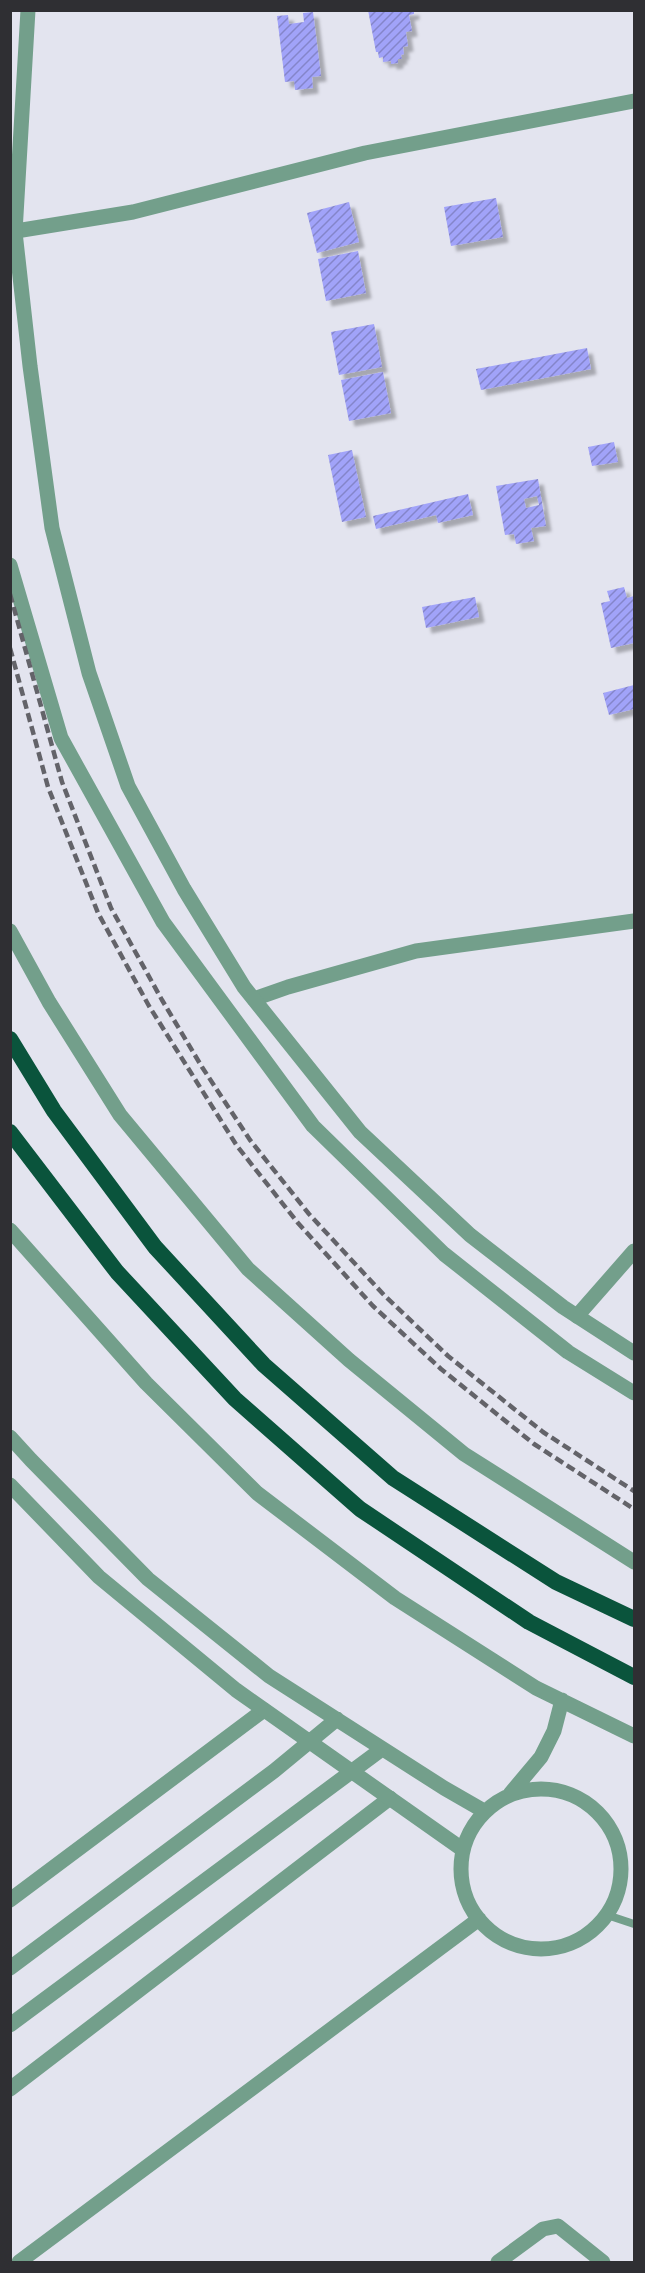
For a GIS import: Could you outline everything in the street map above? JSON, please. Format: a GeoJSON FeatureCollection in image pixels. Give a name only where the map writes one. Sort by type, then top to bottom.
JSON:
{"type":"FeatureCollection","features":[{"type":"Feature","properties":{"kind":"highway"},"geometry":{"type":"LineString","coordinates":[[10,1039],[54,1111],[155,1247],[264,1365],[393,1478],[556,1582],[634,1619]]}},
{"type":"Feature","properties":{"kind":"highway"},"geometry":{"type":"LineString","coordinates":[[10,1132],[117,1272],[235,1398],[360,1509],[529,1622],[634,1677]]}},
{"type":"Feature","properties":{"kind":"street"},"geometry":{"type":"LineString","coordinates":[[28,10],[13,232],[30,366],[52,528],[89,673],[128,786],[184,889],[244,987],[360,1132],[470,1235],[577,1316],[634,1353]]}},
{"type":"Feature","properties":{"kind":"street"},"geometry":{"type":"LineString","coordinates":[[13,232],[133,212],[365,153],[634,101]]}},
{"type":"Feature","properties":{"kind":"street"},"geometry":{"type":"LineString","coordinates":[[10,565],[61,738],[163,922],[312,1126],[444,1254],[568,1352],[634,1393]]}},
{"type":"Feature","properties":{"kind":"street"},"geometry":{"type":"LineString","coordinates":[[255,999],[288,987],[416,951],[634,921]]}},
{"type":"Feature","properties":{"kind":"street"},"geometry":{"type":"LineString","coordinates":[[10,930],[49,1002],[120,1115],[248,1269],[349,1360],[464,1454],[634,1562]]}},
{"type":"Feature","properties":{"kind":"street"},"geometry":{"type":"LineString","coordinates":[[10,1230],[146,1383],[257,1492],[395,1598],[536,1688],[634,1736]]}},
{"type":"Feature","properties":{"kind":"street"},"geometry":{"type":"LineString","coordinates":[[577,1316],[634,1251]]}},
{"type":"Feature","properties":{"kind":"street"},"geometry":{"type":"LineString","coordinates":[[10,1437],[148,1579],[269,1676],[484,1811]]}},
{"type":"Feature","properties":{"kind":"street"},"geometry":{"type":"LineString","coordinates":[[10,1485],[99,1577],[236,1690],[462,1849]]}},
{"type":"Feature","properties":{"kind":"street"},"geometry":{"type":"LineString","coordinates":[[510,1794],[541,1788],[571,1794],[597,1811],[615,1836],[622,1866],[618,1896],[602,1923],[578,1942],[548,1950],[518,1947],[490,1933],[470,1909],[460,1880],[462,1849],[471,1828],[484,1811],[510,1794],[541,1757],[554,1731],[561,1700]]}},
{"type":"Feature","properties":{"kind":"street"},"geometry":{"type":"LineString","coordinates":[[10,1900],[264,1710]]}},
{"type":"Feature","properties":{"kind":"street"},"geometry":{"type":"LineString","coordinates":[[10,1968],[274,1771],[337,1719]]}},
{"type":"Feature","properties":{"kind":"street"},"geometry":{"type":"LineString","coordinates":[[10,2025],[382,1749]]}},
{"type":"Feature","properties":{"kind":"street"},"geometry":{"type":"LineString","coordinates":[[10,2089],[390,1798]]}},
{"type":"Feature","properties":{"kind":"street"},"geometry":{"type":"LineString","coordinates":[[618,1896],[634,1888]]}},
{"type":"Feature","properties":{"kind":"street"},"geometry":{"type":"LineString","coordinates":[[19,2262],[479,1919]]}},
{"type":"Feature","properties":{"kind":"street"},"geometry":{"type":"LineString","coordinates":[[498,2262],[543,2229],[558,2226],[603,2262]]}},
{"type":"Feature","properties":{"kind":"lane"},"geometry":{"type":"LineString","coordinates":[[607,1915],[634,1924]]}},
{"type":"Feature","properties":{"kind":"building"},"geometry":{"type":"Polygon","coordinates":[[[368,10],[414,10],[414,14],[409,15],[412,31],[406,32],[408,46],[403,47],[404,54],[401,55],[402,59],[398,59],[398,63],[383,62],[383,57],[379,58],[368,10]]]}},
{"type":"Feature","properties":{"kind":"building"},"geometry":{"type":"Polygon","coordinates":[[[313,12],[321,76],[312,77],[313,88],[295,90],[294,81],[285,82],[277,16],[288,15],[289,24],[304,22],[303,13],[313,12]]]}},
{"type":"Feature","properties":{"kind":"building"},"geometry":{"type":"Polygon","coordinates":[[[496,198],[503,237],[451,246],[444,207],[496,198]]]}},
{"type":"Feature","properties":{"kind":"building"},"geometry":{"type":"Polygon","coordinates":[[[349,202],[359,242],[317,253],[307,213],[349,202]]]}},
{"type":"Feature","properties":{"kind":"building"},"geometry":{"type":"Polygon","coordinates":[[[358,251],[366,293],[326,301],[318,259],[358,251]]]}},
{"type":"Feature","properties":{"kind":"building"},"geometry":{"type":"Polygon","coordinates":[[[374,324],[382,367],[339,375],[331,332],[374,324]]]}},
{"type":"Feature","properties":{"kind":"building"},"geometry":{"type":"Polygon","coordinates":[[[587,348],[591,369],[481,390],[476,369],[587,348]]]}},
{"type":"Feature","properties":{"kind":"building"},"geometry":{"type":"Polygon","coordinates":[[[383,372],[391,413],[349,421],[341,380],[383,372]]]}},
{"type":"Feature","properties":{"kind":"building"},"geometry":{"type":"Polygon","coordinates":[[[614,442],[618,462],[592,466],[588,447],[614,442]]]}},
{"type":"Feature","properties":{"kind":"building"},"geometry":{"type":"Polygon","coordinates":[[[352,450],[366,517],[342,522],[328,455],[352,450]]]}},
{"type":"Feature","properties":{"kind":"building"},"geometry":{"type":"Polygon","coordinates":[[[538,479],[546,526],[531,528],[534,541],[516,544],[514,534],[505,535],[496,486],[538,479]],[[537,496],[524,499],[526,508],[539,505],[537,496]]]}},
{"type":"Feature","properties":{"kind":"building"},"geometry":{"type":"Polygon","coordinates":[[[468,494],[473,515],[438,523],[436,515],[376,529],[373,516],[468,494]]]}},
{"type":"Feature","properties":{"kind":"building"},"geometry":{"type":"Polygon","coordinates":[[[624,587],[627,598],[634,596],[634,643],[611,648],[601,603],[610,601],[607,591],[624,587]]]}},
{"type":"Feature","properties":{"kind":"building"},"geometry":{"type":"Polygon","coordinates":[[[475,597],[479,617],[426,628],[422,607],[475,597]]]}},
{"type":"Feature","properties":{"kind":"building"},"geometry":{"type":"Polygon","coordinates":[[[634,685],[634,709],[609,715],[603,693],[634,685]]]}},
{"type":"Feature","properties":{"kind":"railway"},"geometry":{"type":"LineString","coordinates":[[10,594],[62,782],[111,908],[202,1067],[250,1140],[309,1214],[384,1295],[448,1356],[543,1432],[634,1491]]}},
{"type":"Feature","properties":{"kind":"railway"},"geometry":{"type":"LineString","coordinates":[[10,648],[48,787],[98,913],[149,1006],[237,1146],[298,1223],[373,1306],[441,1369],[534,1444],[634,1509]]}}]}
